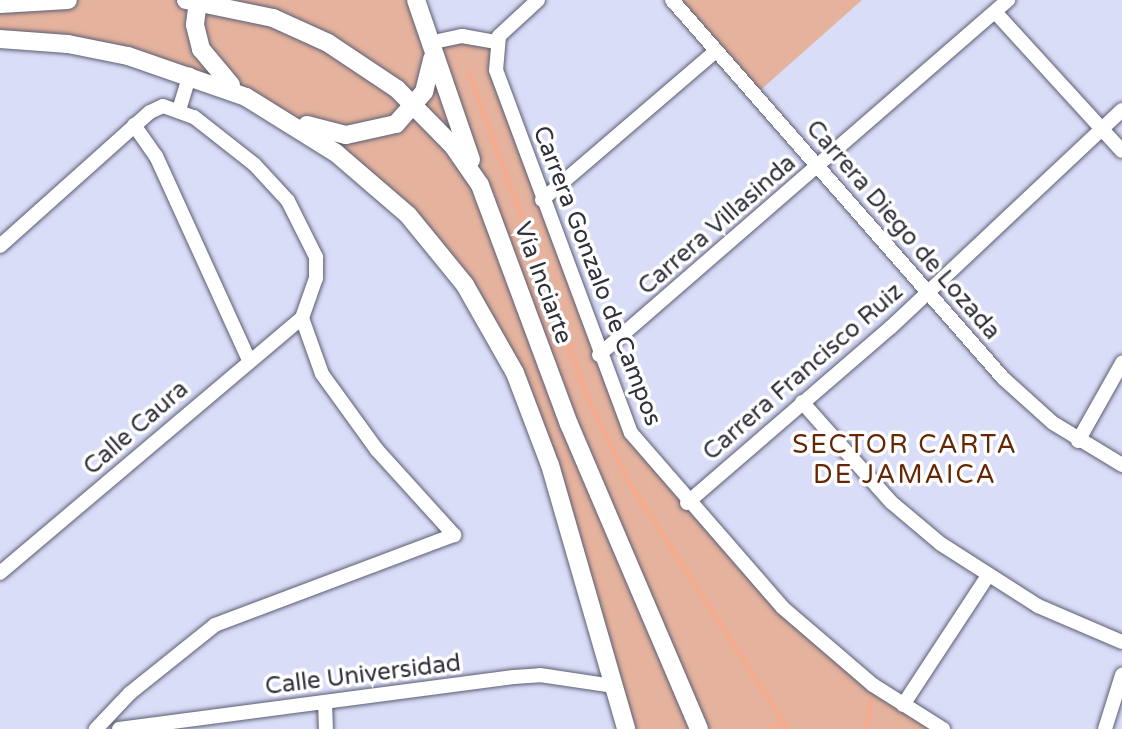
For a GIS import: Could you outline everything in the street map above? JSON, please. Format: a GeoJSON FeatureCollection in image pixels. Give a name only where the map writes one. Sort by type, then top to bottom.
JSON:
{"type":"FeatureCollection","features":[{"type":"Feature","properties":{"kind":"street"},"geometry":{"type":"LineString","coordinates":[[0,4],[57,0]]}},
{"type":"Feature","properties":{"kind":"street","name":"Vía Inciarte"},"geometry":{"type":"LineString","coordinates":[[186,0],[198,0],[300,29],[366,66],[415,106],[480,185],[569,424],[699,729]]}},
{"type":"Feature","properties":{"kind":"street"},"geometry":{"type":"LineString","coordinates":[[198,0],[195,25],[201,49],[215,71],[246,97]]}},
{"type":"Feature","properties":{"kind":"street"},"geometry":{"type":"LineString","coordinates":[[416,0],[480,185]]}},
{"type":"Feature","properties":{"kind":"street"},"geometry":{"type":"LineString","coordinates":[[431,49],[462,36],[496,42],[538,0]]}},
{"type":"Feature","properties":{"kind":"street","name":"Carrera Diego de Lozada"},"geometry":{"type":"LineString","coordinates":[[672,0],[1003,378],[1078,441],[1122,465]]}},
{"type":"Feature","properties":{"kind":"street","name":"Carrera Villasinda"},"geometry":{"type":"LineString","coordinates":[[599,355],[1008,0]]}},
{"type":"Feature","properties":{"kind":"street"},"geometry":{"type":"LineString","coordinates":[[995,12],[1122,151]]}},
{"type":"Feature","properties":{"kind":"street"},"geometry":{"type":"LineString","coordinates":[[0,39],[95,49],[190,75],[246,97],[289,120],[367,177],[408,215],[465,285],[501,344],[550,465],[626,729]]}},
{"type":"Feature","properties":{"kind":"street","name":"Carrera Gonzalo de Campos"},"geometry":{"type":"LineString","coordinates":[[496,42],[496,70],[599,355],[631,433],[687,503],[798,623],[903,705],[943,729]]}},
{"type":"Feature","properties":{"kind":"street"},"geometry":{"type":"LineString","coordinates":[[289,120],[346,135],[365,134],[396,124],[415,106],[429,78],[431,49]]}},
{"type":"Feature","properties":{"kind":"street"},"geometry":{"type":"LineString","coordinates":[[542,200],[716,51]]}},
{"type":"Feature","properties":{"kind":"street"},"geometry":{"type":"LineString","coordinates":[[179,110],[190,75]]}},
{"type":"Feature","properties":{"kind":"street"},"geometry":{"type":"LineString","coordinates":[[0,246],[134,125],[163,106],[179,110],[254,164],[288,201],[316,257],[316,278],[302,318],[322,374],[377,450],[454,535],[215,625],[130,693],[96,729]]}},
{"type":"Feature","properties":{"kind":"street","name":"Carrera Francisco Ruiz"},"geometry":{"type":"LineString","coordinates":[[687,503],[927,293],[1122,110]]}},
{"type":"Feature","properties":{"kind":"street"},"geometry":{"type":"LineString","coordinates":[[134,125],[156,156],[249,360]]}},
{"type":"Feature","properties":{"kind":"street","name":"Calle Caura"},"geometry":{"type":"LineString","coordinates":[[0,573],[302,318]]}},
{"type":"Feature","properties":{"kind":"street"},"geometry":{"type":"LineString","coordinates":[[1078,441],[1122,363]]}},
{"type":"Feature","properties":{"kind":"street"},"geometry":{"type":"LineString","coordinates":[[802,402],[891,502],[987,577],[1038,606],[1122,642]]}},
{"type":"Feature","properties":{"kind":"street"},"geometry":{"type":"LineString","coordinates":[[903,705],[987,577]]}},
{"type":"Feature","properties":{"kind":"street","name":"Calle Universidad"},"geometry":{"type":"LineString","coordinates":[[119,729],[182,725],[325,702],[540,675],[614,686]]}},
{"type":"Feature","properties":{"kind":"street"},"geometry":{"type":"LineString","coordinates":[[1105,729],[1122,675]]}},
{"type":"Feature","properties":{"kind":"street"},"geometry":{"type":"LineString","coordinates":[[325,702],[326,729]]}},
{"type":"Feature","properties":{"kind":"shaded area"},"geometry":{"type":"Polygon","coordinates":[[[53,0],[416,0],[429,42],[462,36],[494,49],[623,415],[807,630],[943,729],[626,729],[501,344],[391,197],[209,81],[0,39],[0,4],[53,0]]]}},
{"type":"Feature","properties":{"kind":"shaded area"},"geometry":{"type":"Polygon","coordinates":[[[672,0],[862,0],[755,95],[672,0]]]}},
{"type":"Feature","properties":{"kind":"waterway"},"geometry":{"type":"LineString","coordinates":[[469,74],[588,399],[628,481],[788,729]]}},
{"type":"Feature","properties":{"kind":"waterway"},"geometry":{"type":"LineString","coordinates":[[866,729],[871,698]]}},
{"type":"Feature","properties":{"kind":"waterway"},"geometry":{"type":"LineString","coordinates":[[768,729],[783,722]]}},
{"type":"Feature","properties":{"kind":"district","name":"SECTOR CARTA DE JAMAICA"},"geometry":{"type":"Point","coordinates":[905,460]}}]}
